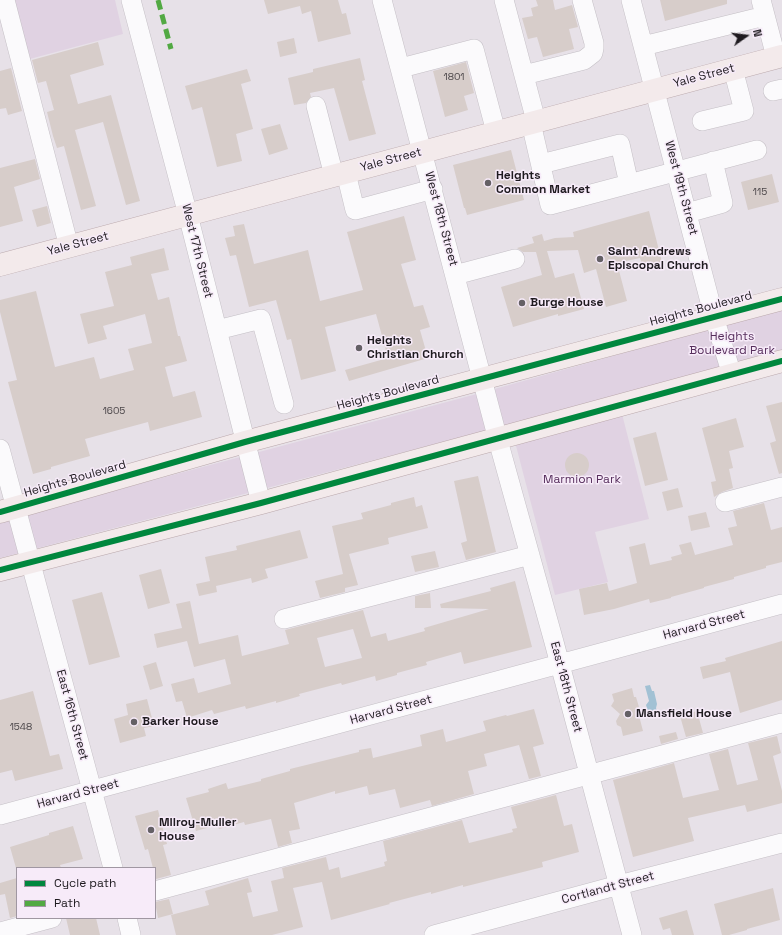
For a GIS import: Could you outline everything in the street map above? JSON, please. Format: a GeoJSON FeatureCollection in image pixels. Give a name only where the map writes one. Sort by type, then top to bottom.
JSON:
{"type":"FeatureCollection","features":[{"type":"Feature","properties":{"kind":"main road","name":"Yale Street"},"geometry":{"type":"LineString","coordinates":[[0,265],[779,56]]}},
{"type":"Feature","properties":{"kind":"main road","name":"Heights Boulevard"},"geometry":{"type":"LineString","coordinates":[[8,509],[245,442],[782,299]]}},
{"type":"Feature","properties":{"kind":"main road"},"geometry":{"type":"LineString","coordinates":[[0,570],[261,503],[732,376],[782,361]]}},
{"type":"Feature","properties":{"kind":"street"},"geometry":{"type":"LineString","coordinates":[[5,0],[69,247]]}},
{"type":"Feature","properties":{"kind":"street","name":"West 17th Street"},"geometry":{"type":"LineString","coordinates":[[131,0],[188,215],[261,503]]}},
{"type":"Feature","properties":{"kind":"street","name":"West 18th Street"},"geometry":{"type":"LineString","coordinates":[[382,0],[498,439]]}},
{"type":"Feature","properties":{"kind":"street"},"geometry":{"type":"LineString","coordinates":[[504,0],[524,75],[550,205],[757,150]]}},
{"type":"Feature","properties":{"kind":"street"},"geometry":{"type":"LineString","coordinates":[[524,75],[584,60],[593,54],[594,43],[582,0]]}},
{"type":"Feature","properties":{"kind":"street","name":"West 19th Street"},"geometry":{"type":"LineString","coordinates":[[631,0],[714,317],[732,376]]}},
{"type":"Feature","properties":{"kind":"street"},"geometry":{"type":"LineString","coordinates":[[643,46],[763,8],[779,56]]}},
{"type":"Feature","properties":{"kind":"street"},"geometry":{"type":"LineString","coordinates":[[401,68],[474,49],[496,132]]}},
{"type":"Feature","properties":{"kind":"street"},"geometry":{"type":"LineString","coordinates":[[702,121],[744,111],[733,69]]}},
{"type":"Feature","properties":{"kind":"street"},"geometry":{"type":"LineString","coordinates":[[316,106],[340,174],[355,210],[433,189]]}},
{"type":"Feature","properties":{"kind":"street"},"geometry":{"type":"LineString","coordinates":[[541,164],[620,144],[629,184]]}},
{"type":"Feature","properties":{"kind":"street"},"geometry":{"type":"LineString","coordinates":[[687,213],[723,203],[713,162]]}},
{"type":"Feature","properties":{"kind":"street"},"geometry":{"type":"LineString","coordinates":[[455,275],[515,259]]}},
{"type":"Feature","properties":{"kind":"street"},"geometry":{"type":"LineString","coordinates":[[217,330],[261,319],[284,404]]}},
{"type":"Feature","properties":{"kind":"street","name":"East 18th Street"},"geometry":{"type":"LineString","coordinates":[[498,439],[632,935]]}},
{"type":"Feature","properties":{"kind":"street","name":"East 16th Street"},"geometry":{"type":"LineString","coordinates":[[0,449],[8,509],[30,562],[113,867]]}},
{"type":"Feature","properties":{"kind":"street"},"geometry":{"type":"LineString","coordinates":[[725,502],[782,487]]}},
{"type":"Feature","properties":{"kind":"street"},"geometry":{"type":"LineString","coordinates":[[284,619],[530,556]]}},
{"type":"Feature","properties":{"kind":"street","name":"Harvard Street"},"geometry":{"type":"LineString","coordinates":[[0,816],[782,604]]}},
{"type":"Feature","properties":{"kind":"street"},"geometry":{"type":"LineString","coordinates":[[156,891],[782,723]]}},
{"type":"Feature","properties":{"kind":"street","name":"Cortlandt Street"},"geometry":{"type":"LineString","coordinates":[[434,935],[782,843]]}},
{"type":"Feature","properties":{"kind":"street"},"geometry":{"type":"LineString","coordinates":[[0,932],[48,919]]}},
{"type":"Feature","properties":{"kind":"street"},"geometry":{"type":"LineString","coordinates":[[127,919],[131,935]]}},
{"type":"Feature","properties":{"kind":"green space"},"geometry":{"type":"Polygon","coordinates":[[[10,0],[115,0],[123,34],[26,60],[10,0]]]}},
{"type":"Feature","properties":{"kind":"green space","name":"Heights Boulevard Park"},"geometry":{"type":"Polygon","coordinates":[[[782,309],[782,352],[0,558],[0,521],[473,395],[782,309]]]}},
{"type":"Feature","properties":{"kind":"green space","name":"Marmion Park"},"geometry":{"type":"Polygon","coordinates":[[[622,414],[649,519],[595,532],[608,582],[555,595],[515,442],[622,414]]]}},
{"type":"Feature","properties":{"kind":"water"},"geometry":{"type":"Polygon","coordinates":[[[650,685],[652,691],[654,691],[657,704],[656,708],[658,716],[653,718],[651,711],[648,711],[646,705],[649,701],[645,686],[650,685]]]}},
{"type":"Feature","properties":{"kind":"building"},"geometry":{"type":"Polygon","coordinates":[[[264,0],[338,0],[342,14],[346,13],[351,34],[318,42],[311,11],[302,14],[300,6],[268,14],[264,0]]]}},
{"type":"Feature","properties":{"kind":"building"},"geometry":{"type":"Polygon","coordinates":[[[536,0],[553,0],[555,10],[572,5],[578,27],[569,29],[574,49],[543,57],[537,37],[528,39],[522,18],[533,16],[531,8],[538,6],[536,0]]]}},
{"type":"Feature","properties":{"kind":"building"},"geometry":{"type":"Polygon","coordinates":[[[660,0],[727,0],[727,4],[665,21],[660,0]]]}},
{"type":"Feature","properties":{"kind":"building"},"geometry":{"type":"Polygon","coordinates":[[[294,38],[297,53],[280,57],[277,42],[294,38]]]}},
{"type":"Feature","properties":{"kind":"building"},"geometry":{"type":"Polygon","coordinates":[[[98,42],[104,65],[70,75],[78,104],[111,95],[140,201],[126,205],[103,122],[75,130],[96,206],[81,210],[64,146],[57,148],[53,136],[47,112],[54,110],[46,81],[38,83],[32,60],[98,42]]]}},
{"type":"Feature","properties":{"kind":"building"},"geometry":{"type":"Polygon","coordinates":[[[360,58],[365,80],[362,81],[376,134],[349,141],[334,88],[310,93],[311,97],[306,103],[294,105],[288,78],[313,72],[313,69],[360,58]]]}},
{"type":"Feature","properties":{"kind":"building"},"geometry":{"type":"Polygon","coordinates":[[[466,62],[474,93],[464,96],[468,110],[445,117],[433,71],[466,62]]]}},
{"type":"Feature","properties":{"kind":"building"},"geometry":{"type":"Polygon","coordinates":[[[11,68],[22,111],[8,115],[6,108],[0,109],[0,71],[11,68]]]}},
{"type":"Feature","properties":{"kind":"building"},"geometry":{"type":"Polygon","coordinates":[[[247,69],[251,81],[241,84],[253,129],[236,134],[242,161],[217,167],[202,107],[192,110],[185,86],[247,69]]]}},
{"type":"Feature","properties":{"kind":"building"},"geometry":{"type":"Polygon","coordinates":[[[280,124],[288,149],[269,155],[261,129],[280,124]]]}},
{"type":"Feature","properties":{"kind":"building","name":"Heights Common Market"},"geometry":{"type":"Polygon","coordinates":[[[511,150],[524,200],[467,215],[453,165],[511,150]]]}},
{"type":"Feature","properties":{"kind":"building"},"geometry":{"type":"Polygon","coordinates":[[[35,159],[40,179],[14,187],[23,221],[0,227],[0,168],[35,159]]]}},
{"type":"Feature","properties":{"kind":"building"},"geometry":{"type":"Polygon","coordinates":[[[772,174],[779,202],[748,210],[741,182],[772,174]]]}},
{"type":"Feature","properties":{"kind":"building"},"geometry":{"type":"Polygon","coordinates":[[[47,206],[51,223],[37,227],[32,210],[47,206]]]}},
{"type":"Feature","properties":{"kind":"building"},"geometry":{"type":"Polygon","coordinates":[[[649,211],[662,262],[643,267],[640,258],[617,263],[627,301],[606,307],[596,269],[584,273],[578,250],[547,251],[555,278],[574,273],[584,309],[558,316],[558,314],[513,327],[501,287],[542,275],[536,252],[523,252],[517,248],[534,243],[532,237],[542,234],[544,241],[555,238],[574,237],[573,232],[649,211]]]}},
{"type":"Feature","properties":{"kind":"building"},"geometry":{"type":"Polygon","coordinates":[[[404,216],[416,260],[401,264],[414,307],[423,305],[430,327],[420,330],[428,358],[349,381],[345,370],[388,358],[376,314],[325,327],[336,371],[301,380],[291,339],[287,340],[276,300],[249,307],[236,255],[230,256],[225,238],[235,236],[233,226],[244,224],[254,264],[308,250],[320,301],[363,290],[347,232],[404,216]]]}},
{"type":"Feature","properties":{"kind":"building"},"geometry":{"type":"Polygon","coordinates":[[[164,248],[169,270],[151,274],[158,300],[169,297],[178,336],[180,336],[187,361],[165,367],[173,397],[195,391],[202,417],[150,431],[148,422],[85,439],[90,456],[51,467],[51,469],[33,474],[8,382],[17,380],[0,312],[0,300],[36,291],[55,367],[94,357],[100,379],[134,370],[128,349],[152,343],[145,314],[103,326],[107,339],[88,344],[80,314],[114,306],[105,272],[132,265],[130,257],[164,248]]]}},
{"type":"Feature","properties":{"kind":"building"},"geometry":{"type":"Polygon","coordinates":[[[782,402],[782,473],[779,474],[770,443],[776,441],[766,406],[782,402]]]}},
{"type":"Feature","properties":{"kind":"building"},"geometry":{"type":"Polygon","coordinates":[[[736,418],[744,447],[729,451],[733,468],[729,469],[733,488],[714,497],[711,482],[716,481],[702,428],[736,418]]]}},
{"type":"Feature","properties":{"kind":"building"},"geometry":{"type":"Polygon","coordinates":[[[656,432],[668,480],[645,486],[633,438],[656,432]]]}},
{"type":"Feature","properties":{"kind":"building"},"geometry":{"type":"Polygon","coordinates":[[[577,453],[586,456],[589,465],[586,474],[577,477],[568,474],[565,465],[568,456],[577,453]]]}},
{"type":"Feature","properties":{"kind":"building"},"geometry":{"type":"Polygon","coordinates":[[[478,476],[496,552],[466,560],[461,543],[467,541],[454,481],[478,476]]]}},
{"type":"Feature","properties":{"kind":"building"},"geometry":{"type":"Polygon","coordinates":[[[678,488],[683,507],[667,511],[662,492],[678,488]]]}},
{"type":"Feature","properties":{"kind":"building"},"geometry":{"type":"Polygon","coordinates":[[[414,497],[416,507],[422,505],[428,528],[388,538],[389,544],[349,554],[358,585],[345,588],[345,592],[320,598],[315,581],[343,574],[332,526],[363,519],[361,513],[414,497]]]}},
{"type":"Feature","properties":{"kind":"building"},"geometry":{"type":"Polygon","coordinates":[[[764,503],[771,530],[782,527],[782,562],[734,577],[734,579],[671,598],[650,603],[649,599],[614,609],[584,615],[579,589],[607,583],[609,591],[637,583],[629,547],[645,543],[650,565],[672,560],[671,557],[682,554],[679,545],[691,542],[695,555],[733,545],[728,528],[737,526],[733,511],[764,503]]]}},
{"type":"Feature","properties":{"kind":"building"},"geometry":{"type":"Polygon","coordinates":[[[706,512],[710,527],[691,531],[688,516],[706,512]]]}},
{"type":"Feature","properties":{"kind":"building"},"geometry":{"type":"Polygon","coordinates":[[[300,530],[308,558],[265,569],[268,578],[252,583],[251,578],[216,586],[217,592],[199,596],[196,584],[210,581],[205,557],[237,550],[236,546],[300,530]]]}},
{"type":"Feature","properties":{"kind":"building"},"geometry":{"type":"Polygon","coordinates":[[[435,551],[439,567],[415,572],[411,556],[435,551]]]}},
{"type":"Feature","properties":{"kind":"building"},"geometry":{"type":"Polygon","coordinates":[[[161,569],[170,603],[148,609],[139,575],[161,569]]]}},
{"type":"Feature","properties":{"kind":"building"},"geometry":{"type":"Polygon","coordinates":[[[515,581],[532,647],[464,664],[461,652],[426,662],[427,665],[397,673],[397,675],[376,681],[375,676],[299,694],[300,696],[276,703],[276,701],[246,709],[245,706],[214,714],[212,710],[187,718],[182,701],[176,702],[171,684],[194,678],[198,693],[231,684],[225,659],[194,667],[187,641],[157,648],[154,634],[182,628],[176,604],[190,601],[199,644],[238,635],[242,656],[289,644],[285,630],[363,610],[371,637],[386,633],[388,641],[425,631],[424,628],[489,609],[441,608],[440,604],[491,591],[490,588],[515,581]],[[353,629],[317,638],[325,667],[362,658],[353,629]]]}},
{"type":"Feature","properties":{"kind":"building"},"geometry":{"type":"Polygon","coordinates":[[[102,592],[120,657],[89,665],[72,600],[102,592]]]}},
{"type":"Feature","properties":{"kind":"building"},"geometry":{"type":"Polygon","coordinates":[[[430,593],[431,608],[415,608],[415,596],[430,593]]]}},
{"type":"Feature","properties":{"kind":"building"},"geometry":{"type":"Polygon","coordinates":[[[782,641],[782,700],[740,713],[730,672],[703,679],[700,667],[726,661],[725,658],[782,641]]]}},
{"type":"Feature","properties":{"kind":"building"},"geometry":{"type":"Polygon","coordinates":[[[156,662],[163,686],[150,690],[143,666],[156,662]]]}},
{"type":"Feature","properties":{"kind":"building","name":"Mansfield House"},"geometry":{"type":"Polygon","coordinates":[[[632,688],[634,697],[636,697],[639,707],[637,708],[643,731],[623,736],[621,727],[617,725],[616,721],[620,714],[611,706],[614,701],[612,694],[632,688]]]}},
{"type":"Feature","properties":{"kind":"building"},"geometry":{"type":"Polygon","coordinates":[[[33,691],[50,756],[59,754],[63,769],[15,781],[12,770],[0,773],[0,700],[33,691]]]}},
{"type":"Feature","properties":{"kind":"building","name":"Barker House"},"geometry":{"type":"Polygon","coordinates":[[[147,699],[154,726],[144,728],[146,736],[120,743],[114,719],[128,715],[126,704],[147,699]]]}},
{"type":"Feature","properties":{"kind":"building"},"geometry":{"type":"Polygon","coordinates":[[[534,709],[544,744],[533,747],[541,776],[529,779],[519,745],[484,754],[487,766],[468,771],[474,794],[432,806],[430,800],[400,808],[395,789],[369,795],[367,786],[335,794],[335,791],[294,803],[300,829],[289,831],[292,843],[278,847],[271,819],[245,825],[244,822],[219,829],[217,825],[196,831],[186,798],[209,792],[208,789],[226,783],[228,789],[261,781],[261,779],[290,771],[290,769],[359,752],[359,750],[371,748],[373,758],[422,746],[420,735],[443,729],[446,742],[486,731],[483,721],[534,709]]]}},
{"type":"Feature","properties":{"kind":"building"},"geometry":{"type":"Polygon","coordinates":[[[697,711],[703,733],[686,737],[680,716],[697,711]]]}},
{"type":"Feature","properties":{"kind":"building"},"geometry":{"type":"Polygon","coordinates":[[[676,732],[678,739],[661,744],[659,736],[676,732]]]}},
{"type":"Feature","properties":{"kind":"building"},"geometry":{"type":"Polygon","coordinates":[[[777,736],[781,753],[773,756],[782,791],[782,803],[747,812],[745,805],[688,818],[694,841],[633,857],[613,780],[674,763],[683,798],[719,790],[709,754],[728,749],[737,785],[758,780],[748,743],[777,736]]]}},
{"type":"Feature","properties":{"kind":"building"},"geometry":{"type":"Polygon","coordinates":[[[556,795],[564,826],[572,824],[579,852],[542,862],[543,867],[463,887],[463,885],[431,894],[431,892],[331,920],[322,882],[293,888],[303,927],[272,935],[176,935],[171,915],[209,905],[205,891],[248,878],[252,892],[247,893],[253,917],[278,911],[271,881],[284,878],[282,868],[326,857],[329,870],[339,867],[341,878],[385,866],[384,862],[387,861],[383,841],[462,820],[469,843],[513,832],[512,829],[517,828],[511,807],[556,795]]]}},
{"type":"Feature","properties":{"kind":"building","name":"Milroy-Muller House"},"geometry":{"type":"Polygon","coordinates":[[[158,810],[167,844],[163,845],[171,875],[156,879],[156,867],[153,867],[148,849],[145,850],[135,816],[158,810]]]}},
{"type":"Feature","properties":{"kind":"building"},"geometry":{"type":"Polygon","coordinates":[[[73,826],[83,859],[60,865],[61,867],[16,868],[10,847],[49,835],[49,833],[73,826]]]}},
{"type":"Feature","properties":{"kind":"building"},"geometry":{"type":"Polygon","coordinates":[[[16,878],[16,916],[10,918],[5,894],[0,895],[0,883],[16,878]]]}},
{"type":"Feature","properties":{"kind":"building"},"geometry":{"type":"Polygon","coordinates":[[[773,888],[780,920],[729,935],[722,935],[714,904],[773,888]]]}},
{"type":"Feature","properties":{"kind":"building"},"geometry":{"type":"Polygon","coordinates":[[[169,899],[173,914],[158,918],[156,902],[169,899]]]}},
{"type":"Feature","properties":{"kind":"building"},"geometry":{"type":"Polygon","coordinates":[[[687,910],[694,935],[672,935],[670,928],[663,930],[659,918],[687,910]]]}},
{"type":"Feature","properties":{"kind":"building"},"geometry":{"type":"Polygon","coordinates":[[[66,919],[96,919],[100,935],[70,935],[66,919]]]}},
{"type":"Feature","properties":{"kind":"marked path"},"geometry":{"type":"LineString","coordinates":[[158,0],[171,49]]}},
{"type":"Feature","properties":{"kind":"cycle path"},"geometry":{"type":"LineString","coordinates":[[0,512],[245,442],[782,299]]}},
{"type":"Feature","properties":{"kind":"cycle path"},"geometry":{"type":"LineString","coordinates":[[0,570],[261,503],[782,361]]}},
{"type":"Feature","properties":{"kind":"place","name":"Heights Common Market"},"geometry":{"type":"Point","coordinates":[488,183]}},
{"type":"Feature","properties":{"kind":"place","name":"Saint Andrews Episcopal Church"},"geometry":{"type":"Point","coordinates":[600,259]}},
{"type":"Feature","properties":{"kind":"place","name":"Burge House"},"geometry":{"type":"Point","coordinates":[522,303]}},
{"type":"Feature","properties":{"kind":"place","name":"Heights Christian Church"},"geometry":{"type":"Point","coordinates":[359,348]}},
{"type":"Feature","properties":{"kind":"place","name":"Mansfield House"},"geometry":{"type":"Point","coordinates":[628,714]}},
{"type":"Feature","properties":{"kind":"place","name":"Barker House"},"geometry":{"type":"Point","coordinates":[134,722]}},
{"type":"Feature","properties":{"kind":"place","name":"Milroy-Muller House"},"geometry":{"type":"Point","coordinates":[151,830]}}]}
